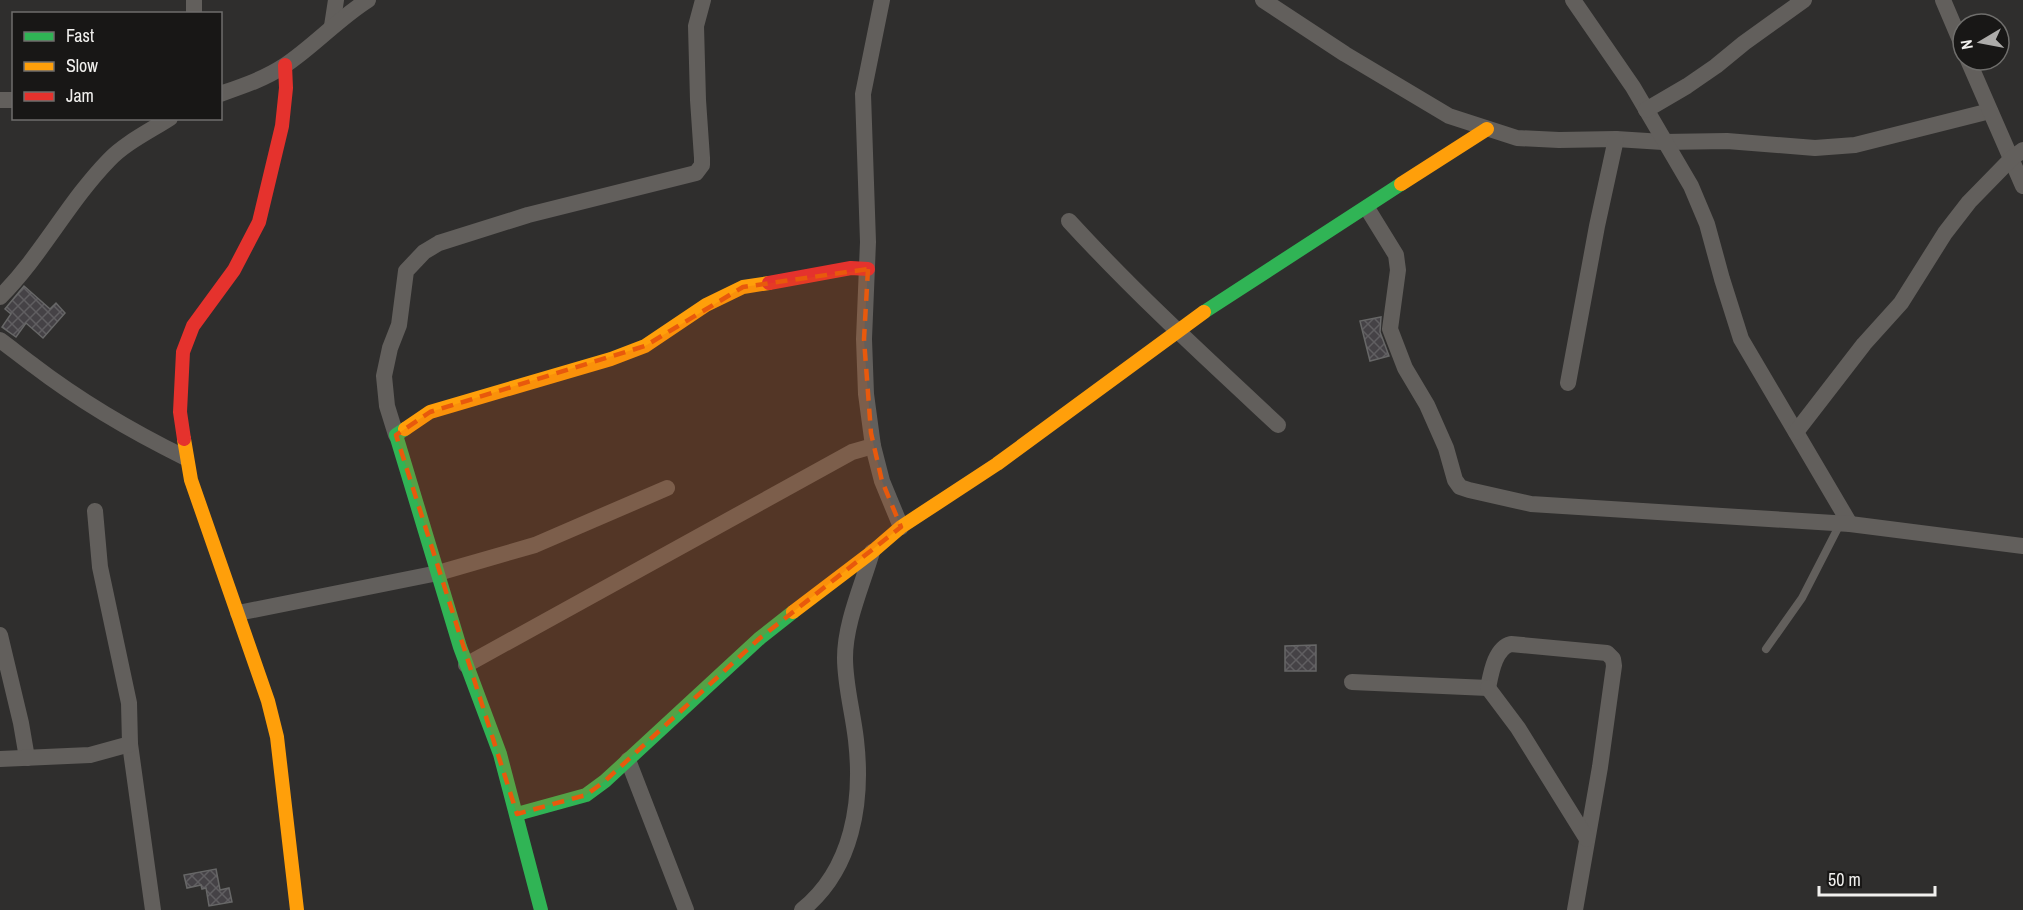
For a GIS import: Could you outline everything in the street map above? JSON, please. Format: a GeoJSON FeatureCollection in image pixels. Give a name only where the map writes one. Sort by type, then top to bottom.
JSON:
{"type":"FeatureCollection","features":[{"type":"Feature","properties":{"kind":"street"},"geometry":{"type":"LineString","coordinates":[[332,26],[336,0]]}},
{"type":"Feature","properties":{"kind":"street"},"geometry":{"type":"LineString","coordinates":[[222,93],[259,81],[285,65],[347,14],[368,0]]}},
{"type":"Feature","properties":{"kind":"street"},"geometry":{"type":"LineString","coordinates":[[541,910],[500,754],[466,665],[387,406],[384,376],[390,348],[399,325],[406,271],[424,252],[439,243],[528,215],[696,173],[702,165],[702,158],[696,26],[703,0]]}},
{"type":"Feature","properties":{"kind":"street"},"geometry":{"type":"LineString","coordinates":[[882,0],[863,94],[868,269],[864,339],[866,393],[873,446],[882,481],[901,527]]}},
{"type":"Feature","properties":{"kind":"street"},"geometry":{"type":"LineString","coordinates":[[1263,0],[1298,24],[1449,116],[1517,138],[1664,142],[1727,141],[1836,148],[1990,111]]}},
{"type":"Feature","properties":{"kind":"street"},"geometry":{"type":"LineString","coordinates":[[1573,0],[1633,87],[1691,186],[1707,224],[1741,339],[1796,432],[1845,524]]}},
{"type":"Feature","properties":{"kind":"street"},"geometry":{"type":"LineString","coordinates":[[1646,110],[1716,66],[1804,0]]}},
{"type":"Feature","properties":{"kind":"street"},"geometry":{"type":"LineString","coordinates":[[1943,0],[1951,19]]}},
{"type":"Feature","properties":{"kind":"street"},"geometry":{"type":"LineString","coordinates":[[285,65],[286,88],[282,126],[259,222],[234,270],[193,326],[183,352],[180,412],[186,458],[195,489],[268,701],[277,737],[297,910]]}},
{"type":"Feature","properties":{"kind":"street"},"geometry":{"type":"LineString","coordinates":[[1973,72],[1990,111],[2017,154],[2023,186]]}},
{"type":"Feature","properties":{"kind":"street"},"geometry":{"type":"LineString","coordinates":[[0,297],[46,243],[82,191],[111,158],[167,120]]}},
{"type":"Feature","properties":{"kind":"street"},"geometry":{"type":"LineString","coordinates":[[517,814],[586,795],[605,782],[760,638],[901,527],[997,464],[1203,312],[1487,129]]}},
{"type":"Feature","properties":{"kind":"street"},"geometry":{"type":"LineString","coordinates":[[1568,383],[1597,226],[1616,139]]}},
{"type":"Feature","properties":{"kind":"street"},"geometry":{"type":"LineString","coordinates":[[1796,432],[1864,344],[1901,303],[1945,233],[1969,202],[2017,154]]}},
{"type":"Feature","properties":{"kind":"street"},"geometry":{"type":"LineString","coordinates":[[1366,208],[1396,255],[1398,270],[1390,329],[1405,368],[1432,416],[1446,448],[1455,480],[1460,487],[1531,504],[1845,524],[2023,546]]}},
{"type":"Feature","properties":{"kind":"street"},"geometry":{"type":"LineString","coordinates":[[1069,221],[1177,332],[1278,424]]}},
{"type":"Feature","properties":{"kind":"street"},"geometry":{"type":"LineString","coordinates":[[396,435],[430,411],[611,359],[645,346],[706,305],[743,287],[851,268],[868,269]]}},
{"type":"Feature","properties":{"kind":"street"},"geometry":{"type":"LineString","coordinates":[[0,340],[34,366],[112,418],[186,458]]}},
{"type":"Feature","properties":{"kind":"street"},"geometry":{"type":"LineString","coordinates":[[466,665],[852,452],[873,446]]}},
{"type":"Feature","properties":{"kind":"street"},"geometry":{"type":"LineString","coordinates":[[238,613],[438,573],[535,545],[668,489]]}},
{"type":"Feature","properties":{"kind":"street"},"geometry":{"type":"LineString","coordinates":[[95,511],[100,567],[129,703],[130,744],[153,910]]}},
{"type":"Feature","properties":{"kind":"street"},"geometry":{"type":"LineString","coordinates":[[802,910],[828,883],[842,858],[856,816],[859,783],[845,658],[848,633],[872,552]]}},
{"type":"Feature","properties":{"kind":"street"},"geometry":{"type":"LineString","coordinates":[[0,636],[27,758]]}},
{"type":"Feature","properties":{"kind":"street"},"geometry":{"type":"LineString","coordinates":[[1488,688],[1498,656],[1505,645],[1602,651],[1613,659],[1614,666],[1603,744],[1575,910]]}},
{"type":"Feature","properties":{"kind":"street"},"geometry":{"type":"LineString","coordinates":[[1352,682],[1488,688]]}},
{"type":"Feature","properties":{"kind":"street"},"geometry":{"type":"LineString","coordinates":[[1488,688],[1518,728],[1587,838]]}},
{"type":"Feature","properties":{"kind":"street"},"geometry":{"type":"LineString","coordinates":[[0,759],[90,755],[130,744]]}},
{"type":"Feature","properties":{"kind":"street"},"geometry":{"type":"LineString","coordinates":[[628,760],[686,910]]}},
{"type":"Feature","properties":{"kind":"lane"},"geometry":{"type":"LineString","coordinates":[[1766,649],[1802,598],[1845,524]]}},
{"type":"Feature","properties":{"kind":"highlighted area"},"geometry":{"type":"Polygon","coordinates":[[[868,269],[864,339],[871,433],[882,481],[901,527],[760,638],[605,781],[586,795],[517,814],[396,435],[430,412],[645,346],[743,287],[868,269]]]}},
{"type":"Feature","properties":{"kind":"building"},"geometry":{"type":"Polygon","coordinates":[[[24,286],[50,309],[56,303],[65,313],[43,338],[26,323],[16,337],[2,327],[11,314],[5,309],[24,286]]]}},
{"type":"Feature","properties":{"kind":"building"},"geometry":{"type":"Polygon","coordinates":[[[1381,317],[1380,332],[1389,356],[1370,361],[1360,321],[1381,317]]]}},
{"type":"Feature","properties":{"kind":"building"},"geometry":{"type":"Polygon","coordinates":[[[1316,645],[1316,671],[1285,671],[1285,646],[1316,645]]]}},
{"type":"Feature","properties":{"kind":"building"},"geometry":{"type":"Polygon","coordinates":[[[216,869],[220,890],[229,888],[232,902],[209,906],[206,888],[202,889],[201,885],[187,888],[184,875],[216,869]]]}},
{"type":"Feature","properties":{"kind":"traffic: fast"},"geometry":{"type":"LineString","coordinates":[[1204,312],[1401,184]]}},
{"type":"Feature","properties":{"kind":"traffic: fast"},"geometry":{"type":"LineString","coordinates":[[405,429],[396,435],[460,647],[500,754],[541,910]]}},
{"type":"Feature","properties":{"kind":"traffic: fast"},"geometry":{"type":"LineString","coordinates":[[517,814],[586,795],[605,781],[760,638],[793,612]]}},
{"type":"Feature","properties":{"kind":"traffic: slow"},"geometry":{"type":"LineString","coordinates":[[1401,184],[1487,129]]}},
{"type":"Feature","properties":{"kind":"traffic: slow"},"geometry":{"type":"LineString","coordinates":[[405,429],[430,412],[611,359],[645,346],[706,305],[743,287],[769,283]]}},
{"type":"Feature","properties":{"kind":"traffic: slow"},"geometry":{"type":"LineString","coordinates":[[793,612],[901,527],[997,464],[1204,312]]}},
{"type":"Feature","properties":{"kind":"traffic: slow"},"geometry":{"type":"LineString","coordinates":[[184,439],[191,480],[268,701],[277,737],[297,910]]}},
{"type":"Feature","properties":{"kind":"traffic: jam"},"geometry":{"type":"LineString","coordinates":[[184,439],[180,412],[183,352],[193,326],[234,270],[259,222],[282,126],[286,88],[285,65]]}},
{"type":"Feature","properties":{"kind":"traffic: jam"},"geometry":{"type":"LineString","coordinates":[[769,283],[851,268],[868,269]]}}]}
